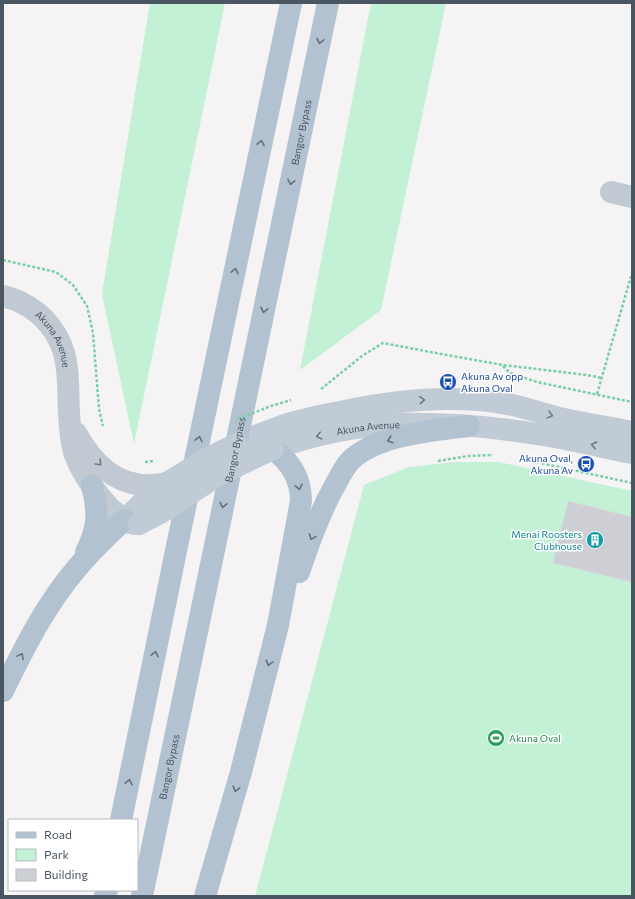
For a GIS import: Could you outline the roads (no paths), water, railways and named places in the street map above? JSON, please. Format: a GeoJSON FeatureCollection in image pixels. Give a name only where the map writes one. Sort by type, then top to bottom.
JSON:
{"type":"FeatureCollection","features":[{"type":"Feature","properties":{"kind":"main road"},"geometry":{"type":"LineString","coordinates":[[121,819],[291,3]]}},
{"type":"Feature","properties":{"kind":"main road","name":"Bangor Bypass"},"geometry":{"type":"LineString","coordinates":[[142,896],[328,3]]}},
{"type":"Feature","properties":{"kind":"main road","name":"Akuna Avenue"},"geometry":{"type":"LineString","coordinates":[[132,522],[142,493],[167,483],[204,460],[254,436],[316,416],[383,404],[424,400],[478,400],[512,404],[564,419],[632,432]]}},
{"type":"Feature","properties":{"kind":"main road","name":"Akuna Avenue"},"geometry":{"type":"LineString","coordinates":[[132,522],[162,512],[222,473],[300,440],[341,430],[400,424],[469,426],[505,429],[544,435],[632,453]]}},
{"type":"Feature","properties":{"kind":"main road"},"geometry":{"type":"LineString","coordinates":[[278,625],[324,504],[342,472],[351,461],[374,445],[390,440],[430,430],[469,426]]}},
{"type":"Feature","properties":{"kind":"main road"},"geometry":{"type":"LineString","coordinates":[[205,896],[240,772],[278,625],[301,501],[301,492],[297,477],[278,450],[254,442],[237,444]]}},
{"type":"Feature","properties":{"kind":"main road"},"geometry":{"type":"LineString","coordinates":[[3,691],[46,610],[77,567],[91,543],[95,533],[97,514],[92,486]]}},
{"type":"Feature","properties":{"kind":"main road"},"geometry":{"type":"LineString","coordinates":[[77,567],[102,541],[132,522]]}},
{"type":"Feature","properties":{"kind":"street"},"geometry":{"type":"LineString","coordinates":[[611,192],[632,197]]}},
{"type":"Feature","properties":{"kind":"street","name":"Akuna Avenue"},"geometry":{"type":"LineString","coordinates":[[3,296],[30,307],[53,328],[63,349],[66,362],[70,435],[75,455],[92,486],[110,508],[132,522]]}},
{"type":"Feature","properties":{"kind":"street","name":"Akuna Avenue"},"geometry":{"type":"LineString","coordinates":[[68,405],[76,432],[88,452],[105,469],[126,481],[142,493]]}},
{"type":"Feature","properties":{"kind":"place","name":"Akuna Av opp Akuna Oval"},"geometry":{"type":"Point","coordinates":[448,382]}},
{"type":"Feature","properties":{"kind":"place","name":"Akuna Oval, Akuna Av"},"geometry":{"type":"Point","coordinates":[586,464]}},
{"type":"Feature","properties":{"kind":"place","name":"Menai Roosters Clubhouse"},"geometry":{"type":"Point","coordinates":[595,540]}},
{"type":"Feature","properties":{"kind":"place","name":"Akuna Oval"},"geometry":{"type":"Point","coordinates":[496,738]}}]}
